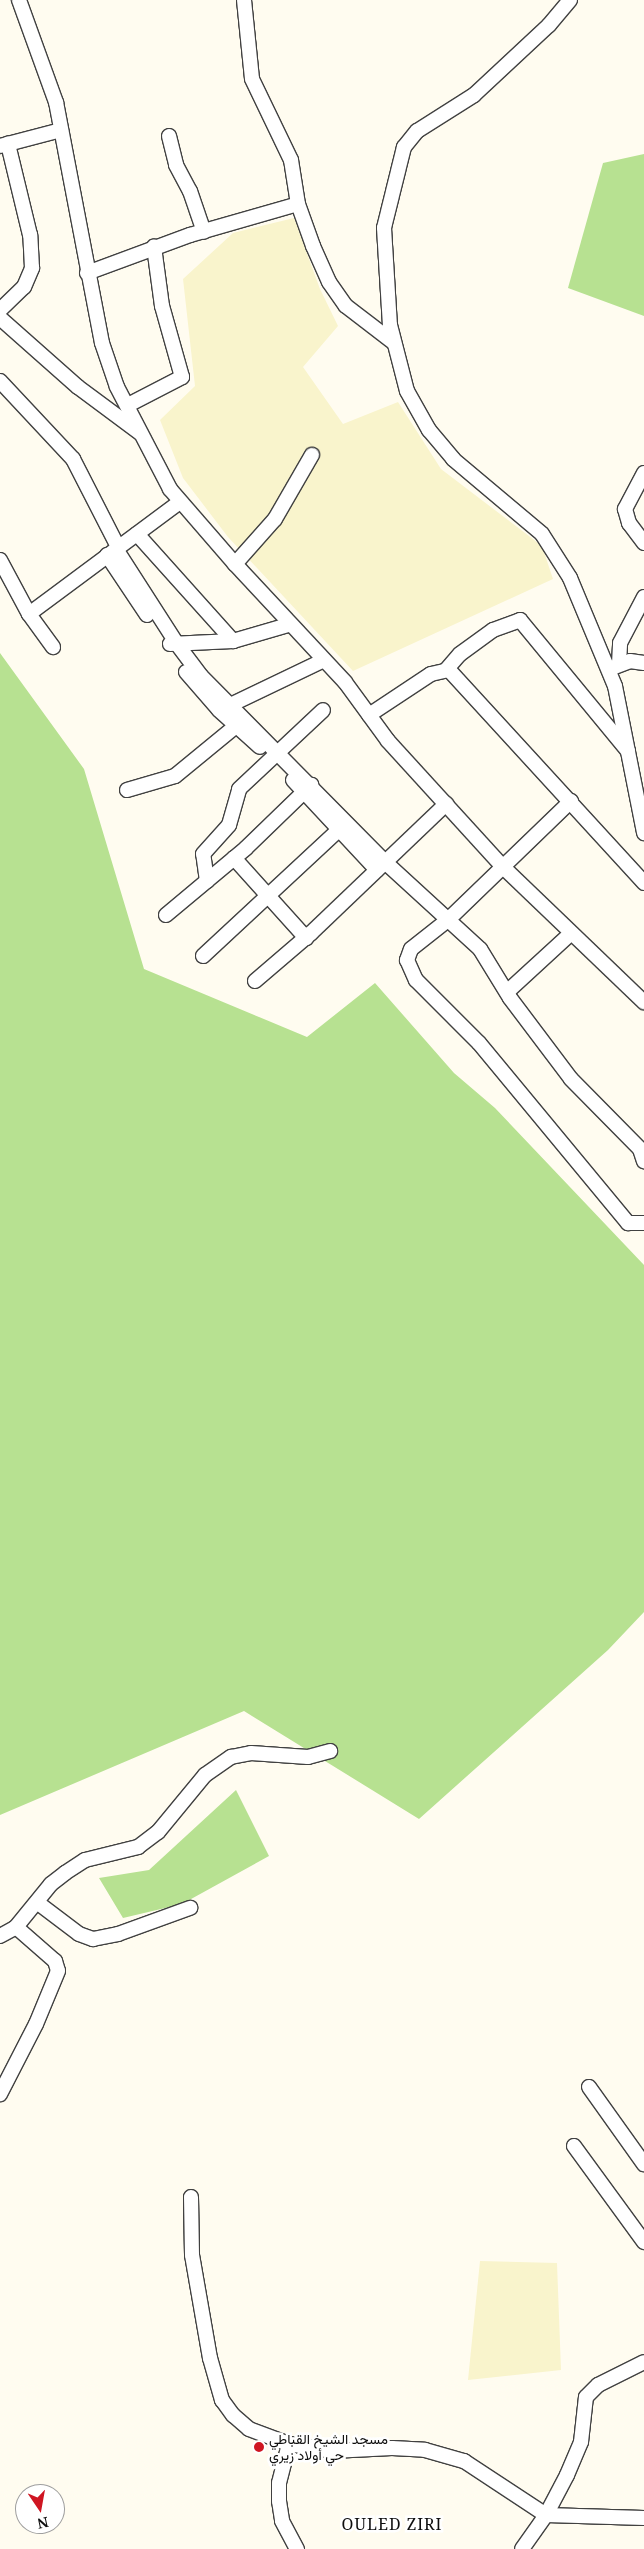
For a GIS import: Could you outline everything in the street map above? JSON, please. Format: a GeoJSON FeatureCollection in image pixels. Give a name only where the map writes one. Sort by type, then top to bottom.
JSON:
{"type":"FeatureCollection","features":[{"type":"Feature","properties":{"kind":"street"},"geometry":{"type":"LineString","coordinates":[[19,0],[49,76],[102,343],[117,387],[128,405],[140,433],[180,502],[324,660],[369,716],[502,866],[570,934],[644,1002]]}},
{"type":"Feature","properties":{"kind":"street"},"geometry":{"type":"LineString","coordinates":[[244,0],[252,79],[291,160],[298,204],[329,282],[346,306],[393,342]]}},
{"type":"Feature","properties":{"kind":"street"},"geometry":{"type":"LineString","coordinates":[[570,0],[549,25],[474,95],[417,131],[404,147],[384,228],[385,268],[393,342],[407,392],[428,430],[453,459],[550,544],[570,578],[614,667],[624,731],[644,832]]}},
{"type":"Feature","properties":{"kind":"street"},"geometry":{"type":"LineString","coordinates":[[0,310],[24,287],[32,268],[30,235],[4,145],[61,130]]}},
{"type":"Feature","properties":{"kind":"street"},"geometry":{"type":"LineString","coordinates":[[169,136],[176,165],[190,191],[204,232]]}},
{"type":"Feature","properties":{"kind":"street"},"geometry":{"type":"LineString","coordinates":[[87,273],[154,247],[298,204]]}},
{"type":"Feature","properties":{"kind":"street"},"geometry":{"type":"LineString","coordinates":[[128,405],[182,377],[162,306],[154,247]]}},
{"type":"Feature","properties":{"kind":"street"},"geometry":{"type":"LineString","coordinates":[[0,318],[78,387],[140,433]]}},
{"type":"Feature","properties":{"kind":"street"},"geometry":{"type":"LineString","coordinates":[[0,381],[73,459],[114,550],[172,644],[237,725],[275,755]]}},
{"type":"Feature","properties":{"kind":"street"},"geometry":{"type":"LineString","coordinates":[[235,564],[274,519],[312,455]]}},
{"type":"Feature","properties":{"kind":"street"},"geometry":{"type":"LineString","coordinates":[[644,474],[625,509],[629,523],[644,543]]}},
{"type":"Feature","properties":{"kind":"street"},"geometry":{"type":"LineString","coordinates":[[29,614],[180,502]]}},
{"type":"Feature","properties":{"kind":"street"},"geometry":{"type":"LineString","coordinates":[[136,534],[234,640]]}},
{"type":"Feature","properties":{"kind":"street"},"geometry":{"type":"LineString","coordinates":[[0,560],[29,614],[53,646]]}},
{"type":"Feature","properties":{"kind":"street"},"geometry":{"type":"LineString","coordinates":[[614,667],[620,643],[644,598]]}},
{"type":"Feature","properties":{"kind":"street"},"geometry":{"type":"LineString","coordinates":[[369,716],[431,674],[446,670],[460,654],[494,630],[520,620],[628,752]]}},
{"type":"Feature","properties":{"kind":"street"},"geometry":{"type":"LineString","coordinates":[[172,644],[234,640],[290,624]]}},
{"type":"Feature","properties":{"kind":"street"},"geometry":{"type":"LineString","coordinates":[[224,707],[324,660]]}},
{"type":"Feature","properties":{"kind":"street"},"geometry":{"type":"LineString","coordinates":[[614,667],[632,661],[644,663]]}},
{"type":"Feature","properties":{"kind":"street"},"geometry":{"type":"LineString","coordinates":[[446,670],[466,686],[644,882]]}},
{"type":"Feature","properties":{"kind":"street"},"geometry":{"type":"LineString","coordinates":[[224,707],[308,788],[381,866],[449,919],[480,949],[507,992],[571,1079],[640,1149],[644,1161]]}},
{"type":"Feature","properties":{"kind":"street"},"geometry":{"type":"LineString","coordinates":[[206,882],[204,850],[228,825],[239,789],[322,710]]}},
{"type":"Feature","properties":{"kind":"street"},"geometry":{"type":"LineString","coordinates":[[127,790],[175,776],[237,725]]}},
{"type":"Feature","properties":{"kind":"street"},"geometry":{"type":"LineString","coordinates":[[606,725],[624,731]]}},
{"type":"Feature","properties":{"kind":"street"},"geometry":{"type":"LineString","coordinates":[[166,915],[234,858],[308,788]]}},
{"type":"Feature","properties":{"kind":"street"},"geometry":{"type":"LineString","coordinates":[[572,801],[502,866],[449,919],[411,949],[407,960],[416,980],[479,1043],[628,1223],[644,1223]]}},
{"type":"Feature","properties":{"kind":"street"},"geometry":{"type":"LineString","coordinates":[[255,981],[306,938],[446,804]]}},
{"type":"Feature","properties":{"kind":"street"},"geometry":{"type":"LineString","coordinates":[[204,956],[270,897],[343,826]]}},
{"type":"Feature","properties":{"kind":"street"},"geometry":{"type":"LineString","coordinates":[[234,858],[306,938]]}},
{"type":"Feature","properties":{"kind":"street"},"geometry":{"type":"LineString","coordinates":[[507,992],[570,934]]}},
{"type":"Feature","properties":{"kind":"street"},"geometry":{"type":"LineString","coordinates":[[0,1936],[16,1927],[38,1903],[51,1884],[85,1860],[138,1847],[158,1832],[205,1775],[231,1757],[251,1753],[308,1757],[330,1751]]}},
{"type":"Feature","properties":{"kind":"street"},"geometry":{"type":"LineString","coordinates":[[38,1903],[79,1934],[93,1939],[118,1934],[190,1908]]}},
{"type":"Feature","properties":{"kind":"street"},"geometry":{"type":"LineString","coordinates":[[0,2094],[51,1992],[58,1971],[54,1961],[16,1927]]}},
{"type":"Feature","properties":{"kind":"street"},"geometry":{"type":"LineString","coordinates":[[589,2087],[644,2164]]}},
{"type":"Feature","properties":{"kind":"street"},"geometry":{"type":"LineString","coordinates":[[574,2146],[644,2242]]}},
{"type":"Feature","properties":{"kind":"street"},"geometry":{"type":"LineString","coordinates":[[191,2197],[192,2255],[210,2358],[222,2400],[233,2415],[249,2429],[289,2444],[332,2451],[392,2448],[432,2452],[464,2461],[546,2515],[644,2518]]}},
{"type":"Feature","properties":{"kind":"street"},"geometry":{"type":"LineString","coordinates":[[522,2549],[546,2515],[581,2442],[586,2397],[598,2385],[644,2362]]}},
{"type":"Feature","properties":{"kind":"street"},"geometry":{"type":"LineString","coordinates":[[289,2444],[279,2483],[280,2501],[282,2521],[297,2549]]}},
{"type":"Feature","properties":{"kind":"shaded area"},"geometry":{"type":"Polygon","coordinates":[[[294,218],[320,289],[338,326],[303,367],[343,424],[398,402],[441,469],[542,546],[553,579],[353,671],[228,537],[183,478],[160,420],[195,386],[183,279],[233,233],[294,218]]]}},
{"type":"Feature","properties":{"kind":"shaded area"},"geometry":{"type":"Polygon","coordinates":[[[480,2261],[557,2263],[561,2370],[468,2380],[480,2261]]]}},
{"type":"Feature","properties":{"kind":"green space"},"geometry":{"type":"Polygon","coordinates":[[[644,154],[644,316],[568,288],[603,163],[644,154]]]}},
{"type":"Feature","properties":{"kind":"green space"},"geometry":{"type":"Polygon","coordinates":[[[0,653],[84,769],[144,969],[307,1037],[375,983],[454,1073],[495,1108],[644,1265],[644,1612],[608,1650],[419,1819],[244,1711],[0,1815],[0,653]]]}},
{"type":"Feature","properties":{"kind":"green space"},"geometry":{"type":"Polygon","coordinates":[[[236,1790],[269,1856],[182,1904],[123,1918],[99,1878],[149,1870],[236,1790]]]}},
{"type":"Feature","properties":{"kind":"place","name":"مسجد الشيخ القباطي حي أولاد زيري"},"geometry":{"type":"Point","coordinates":[259,2447]}},
{"type":"Feature","properties":{"kind":"district","name":"OULED ZIRI"},"geometry":{"type":"Point","coordinates":[392,2524]}}]}
